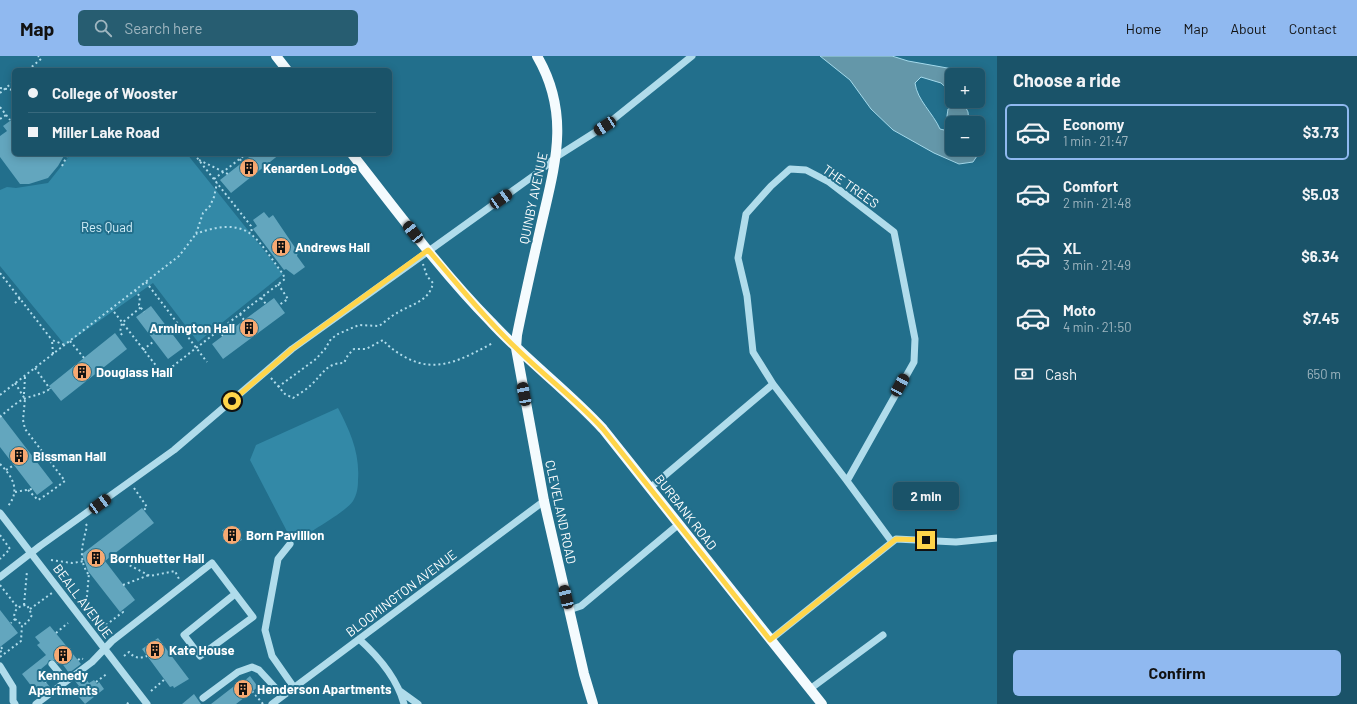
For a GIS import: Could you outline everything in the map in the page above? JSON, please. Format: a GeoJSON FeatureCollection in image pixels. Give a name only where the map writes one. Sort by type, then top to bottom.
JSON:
{"type":"FeatureCollection","features":[{"type":"Feature","properties":{"kind":"main road"},"geometry":{"type":"LineString","coordinates":[[276,56],[285,68]]}},
{"type":"Feature","properties":{"kind":"main road","name":"QUINBY AVENUE"},"geometry":{"type":"LineString","coordinates":[[516,348],[517,335],[556,157],[557,115],[546,73],[537,56]]}},
{"type":"Feature","properties":{"kind":"main road","name":"BURBANK ROAD"},"geometry":{"type":"LineString","coordinates":[[354,156],[428,250],[489,321],[516,348],[579,404],[603,429],[822,704]]}},
{"type":"Feature","properties":{"kind":"main road","name":"CLEVELAND ROAD"},"geometry":{"type":"LineString","coordinates":[[516,348],[544,501],[584,674],[593,704]]}},
{"type":"Feature","properties":{"kind":"street"},"geometry":{"type":"LineString","coordinates":[[0,576],[31,552],[174,450],[292,349],[536,174],[556,157],[605,126],[692,56]]}},
{"type":"Feature","properties":{"kind":"street","name":"THE TREES"},"geometry":{"type":"LineString","coordinates":[[847,481],[914,362],[915,339],[894,232],[830,182],[806,170],[790,169],[771,186],[746,214],[738,258],[747,296],[753,352],[773,384],[892,542]]}},
{"type":"Feature","properties":{"kind":"street"},"geometry":{"type":"LineString","coordinates":[[650,488],[773,384]]}},
{"type":"Feature","properties":{"kind":"street","name":"BLOOMINGTON AVENUE"},"geometry":{"type":"LineString","coordinates":[[272,704],[293,686],[359,639],[544,501]]}},
{"type":"Feature","properties":{"kind":"street","name":"BEALL AVENUE"},"geometry":{"type":"LineString","coordinates":[[0,513],[147,704]]}},
{"type":"Feature","properties":{"kind":"street"},"geometry":{"type":"LineString","coordinates":[[569,610],[581,606],[679,524]]}},
{"type":"Feature","properties":{"kind":"street"},"geometry":{"type":"LineString","coordinates":[[770,640],[896,539],[956,542],[997,538]]}},
{"type":"Feature","properties":{"kind":"street"},"geometry":{"type":"LineString","coordinates":[[290,544],[278,559],[265,630],[272,656],[293,686]]}},
{"type":"Feature","properties":{"kind":"street"},"geometry":{"type":"LineString","coordinates":[[36,704],[92,662],[112,641],[212,563],[253,617],[200,656],[184,634],[235,594]]}},
{"type":"Feature","properties":{"kind":"street"},"geometry":{"type":"LineString","coordinates":[[810,689],[883,635]]}},
{"type":"Feature","properties":{"kind":"street"},"geometry":{"type":"LineString","coordinates":[[359,639],[369,648],[388,671],[400,691],[404,704]]}},
{"type":"Feature","properties":{"kind":"street"},"geometry":{"type":"LineString","coordinates":[[52,664],[66,681]]}},
{"type":"Feature","properties":{"kind":"street"},"geometry":{"type":"LineString","coordinates":[[0,666],[13,687],[14,704]]}},
{"type":"Feature","properties":{"kind":"street"},"geometry":{"type":"LineString","coordinates":[[203,698],[238,672],[252,667],[259,670],[282,696]]}},
{"type":"Feature","properties":{"kind":"street"},"geometry":{"type":"LineString","coordinates":[[400,691],[418,704]]}},
{"type":"Feature","properties":{"kind":"street"},"geometry":{"type":"LineString","coordinates":[[46,697],[51,704]]}},
{"type":"Feature","properties":{"kind":"path"},"geometry":{"type":"LineString","coordinates":[[30,68],[41,59],[38,56]]}},
{"type":"Feature","properties":{"kind":"path"},"geometry":{"type":"LineString","coordinates":[[0,93],[12,83]]}},
{"type":"Feature","properties":{"kind":"path"},"geometry":{"type":"LineString","coordinates":[[0,88],[12,90]]}},
{"type":"Feature","properties":{"kind":"path"},"geometry":{"type":"LineString","coordinates":[[0,107],[10,120]]}},
{"type":"Feature","properties":{"kind":"path"},"geometry":{"type":"LineString","coordinates":[[0,119],[6,115]]}},
{"type":"Feature","properties":{"kind":"path"},"geometry":{"type":"LineString","coordinates":[[62,166],[67,156]]}},
{"type":"Feature","properties":{"kind":"path"},"geometry":{"type":"LineString","coordinates":[[145,370],[164,373],[285,279],[283,274],[252,234],[251,226],[196,156]]}},
{"type":"Feature","properties":{"kind":"path"},"geometry":{"type":"LineString","coordinates":[[214,179],[244,156]]}},
{"type":"Feature","properties":{"kind":"path"},"geometry":{"type":"LineString","coordinates":[[198,159],[228,174]]}},
{"type":"Feature","properties":{"kind":"path"},"geometry":{"type":"LineString","coordinates":[[240,159],[242,163]]}},
{"type":"Feature","properties":{"kind":"path"},"geometry":{"type":"LineString","coordinates":[[0,395],[179,256],[196,234],[203,214],[210,206],[214,197],[217,183]]}},
{"type":"Feature","properties":{"kind":"path"},"geometry":{"type":"LineString","coordinates":[[196,234],[210,228],[226,227],[238,228],[252,234]]}},
{"type":"Feature","properties":{"kind":"path"},"geometry":{"type":"LineString","coordinates":[[260,245],[263,242]]}},
{"type":"Feature","properties":{"kind":"path"},"geometry":{"type":"LineString","coordinates":[[278,386],[316,359],[331,339],[338,334],[360,325],[379,326],[395,314],[424,299],[432,289],[433,283],[427,276],[423,263]]}},
{"type":"Feature","properties":{"kind":"path"},"geometry":{"type":"LineString","coordinates":[[0,273],[52,340],[65,345]]}},
{"type":"Feature","properties":{"kind":"path"},"geometry":{"type":"LineString","coordinates":[[146,282],[208,362]]}},
{"type":"Feature","properties":{"kind":"path"},"geometry":{"type":"LineString","coordinates":[[278,284],[288,299],[279,305]]}},
{"type":"Feature","properties":{"kind":"path"},"geometry":{"type":"LineString","coordinates":[[135,290],[140,297],[139,305],[144,312]]}},
{"type":"Feature","properties":{"kind":"path"},"geometry":{"type":"LineString","coordinates":[[15,303],[20,298]]}},
{"type":"Feature","properties":{"kind":"path"},"geometry":{"type":"LineString","coordinates":[[261,298],[266,304]]}},
{"type":"Feature","properties":{"kind":"path"},"geometry":{"type":"LineString","coordinates":[[122,335],[120,332],[122,322],[141,307]]}},
{"type":"Feature","properties":{"kind":"path"},"geometry":{"type":"LineString","coordinates":[[111,308],[161,373]]}},
{"type":"Feature","properties":{"kind":"path"},"geometry":{"type":"LineString","coordinates":[[240,314],[244,320]]}},
{"type":"Feature","properties":{"kind":"path"},"geometry":{"type":"LineString","coordinates":[[219,330],[223,336]]}},
{"type":"Feature","properties":{"kind":"path"},"geometry":{"type":"LineString","coordinates":[[52,340],[53,354]]}},
{"type":"Feature","properties":{"kind":"path"},"geometry":{"type":"LineString","coordinates":[[70,340],[84,358]]}},
{"type":"Feature","properties":{"kind":"path"},"geometry":{"type":"LineString","coordinates":[[266,372],[285,394],[293,398],[312,384],[323,370],[335,363],[344,363],[348,354],[354,349],[366,349],[383,340],[390,349],[415,363],[432,365],[444,365],[493,343]]}},
{"type":"Feature","properties":{"kind":"path"},"geometry":{"type":"LineString","coordinates":[[143,350],[154,341]]}},
{"type":"Feature","properties":{"kind":"path"},"geometry":{"type":"LineString","coordinates":[[0,417],[24,399],[44,394],[50,389],[34,368]]}},
{"type":"Feature","properties":{"kind":"path"},"geometry":{"type":"LineString","coordinates":[[25,376],[23,420],[25,429],[65,481],[38,500],[28,490]]}},
{"type":"Feature","properties":{"kind":"path"},"geometry":{"type":"LineString","coordinates":[[15,383],[24,395]]}},
{"type":"Feature","properties":{"kind":"path"},"geometry":{"type":"LineString","coordinates":[[0,464],[10,476],[15,492],[13,500],[8,506]]}},
{"type":"Feature","properties":{"kind":"path"},"geometry":{"type":"LineString","coordinates":[[6,470],[14,465]]}},
{"type":"Feature","properties":{"kind":"path"},"geometry":{"type":"LineString","coordinates":[[129,483],[147,507],[144,510]]}},
{"type":"Feature","properties":{"kind":"path"},"geometry":{"type":"LineString","coordinates":[[15,492],[32,489]]}},
{"type":"Feature","properties":{"kind":"path"},"geometry":{"type":"LineString","coordinates":[[81,517],[88,526],[80,553],[89,574],[86,607]]}},
{"type":"Feature","properties":{"kind":"path"},"geometry":{"type":"LineString","coordinates":[[0,536],[10,549],[0,559]]}},
{"type":"Feature","properties":{"kind":"path"},"geometry":{"type":"LineString","coordinates":[[112,556],[148,575]]}},
{"type":"Feature","properties":{"kind":"path"},"geometry":{"type":"LineString","coordinates":[[51,560],[72,563],[84,561]]}},
{"type":"Feature","properties":{"kind":"path"},"geometry":{"type":"LineString","coordinates":[[24,605],[27,571]]}},
{"type":"Feature","properties":{"kind":"path"},"geometry":{"type":"LineString","coordinates":[[123,585],[148,575],[175,572],[184,585]]}},
{"type":"Feature","properties":{"kind":"path"},"geometry":{"type":"LineString","coordinates":[[0,585],[18,608]]}},
{"type":"Feature","properties":{"kind":"path"},"geometry":{"type":"LineString","coordinates":[[30,609],[58,588]]}},
{"type":"Feature","properties":{"kind":"path"},"geometry":{"type":"LineString","coordinates":[[0,658],[21,641],[22,625],[16,619],[14,613],[18,608],[24,605]]}},
{"type":"Feature","properties":{"kind":"path"},"geometry":{"type":"LineString","coordinates":[[22,625],[32,618],[30,609],[27,605],[24,605]]}},
{"type":"Feature","properties":{"kind":"path"},"geometry":{"type":"LineString","coordinates":[[102,628],[123,612],[122,611]]}},
{"type":"Feature","properties":{"kind":"path"},"geometry":{"type":"LineString","coordinates":[[10,623],[16,619]]}},
{"type":"Feature","properties":{"kind":"path"},"geometry":{"type":"LineString","coordinates":[[56,633],[68,623]]}},
{"type":"Feature","properties":{"kind":"path"},"geometry":{"type":"LineString","coordinates":[[0,652],[3,650],[1,647]]}},
{"type":"Feature","properties":{"kind":"path"},"geometry":{"type":"LineString","coordinates":[[124,656],[129,652],[140,658],[147,656]]}},
{"type":"Feature","properties":{"kind":"path"},"geometry":{"type":"LineString","coordinates":[[96,682],[108,673]]}},
{"type":"Feature","properties":{"kind":"path"},"geometry":{"type":"LineString","coordinates":[[151,691],[165,679]]}},
{"type":"Feature","properties":{"kind":"path"},"geometry":{"type":"LineString","coordinates":[[252,691],[263,704]]}},
{"type":"Feature","properties":{"kind":"path"},"geometry":{"type":"LineString","coordinates":[[127,704],[130,701]]}},
{"type":"Feature","properties":{"kind":"green space","name":"Res Quad"},"geometry":{"type":"Polygon","coordinates":[[[69,156],[189,156],[283,274],[198,342],[153,283],[65,345],[0,266],[0,190],[7,187],[16,188],[48,183],[69,156]]]}},
{"type":"Feature","properties":{"kind":"green space"},"geometry":{"type":"Polygon","coordinates":[[[338,408],[356,451],[358,486],[356,493],[349,506],[293,543],[250,460],[256,445],[338,408]]]}},
{"type":"Feature","properties":{"kind":"shaded area"},"geometry":{"type":"Polygon","coordinates":[[[820,56],[892,56],[908,61],[947,68],[945,68],[945,87],[941,83],[921,77],[915,83],[916,89],[940,129],[945,129],[945,156],[977,156],[973,162],[959,164],[934,153],[893,130],[871,109],[850,80],[820,56]]]}},
{"type":"Feature","properties":{"kind":"shaded area"},"geometry":{"type":"Polygon","coordinates":[[[950,108],[966,108],[968,116],[947,116],[948,109],[950,108]]]}},
{"type":"Feature","properties":{"kind":"building"},"geometry":{"type":"Polygon","coordinates":[[[12,119],[12,156],[64,156],[48,178],[29,184],[20,184],[0,157],[0,136],[7,131],[3,126],[12,119]]]}},
{"type":"Feature","properties":{"kind":"building","name":"Kenarden Lodge"},"geometry":{"type":"Polygon","coordinates":[[[250,156],[277,156],[231,193],[220,180],[250,156]]]}},
{"type":"Feature","properties":{"kind":"building","name":"Andrews Hall"},"geometry":{"type":"Polygon","coordinates":[[[264,212],[269,218],[273,215],[298,252],[297,256],[305,267],[294,275],[286,269],[284,270],[253,229],[257,226],[253,220],[264,212]]]}},
{"type":"Feature","properties":{"kind":"building","name":"Armington Hall"},"geometry":{"type":"Polygon","coordinates":[[[274,298],[285,313],[223,359],[212,344],[274,298]]]}},
{"type":"Feature","properties":{"kind":"building"},"geometry":{"type":"Polygon","coordinates":[[[151,306],[183,348],[168,359],[136,317],[151,306]]]}},
{"type":"Feature","properties":{"kind":"building","name":"Douglass Hall"},"geometry":{"type":"Polygon","coordinates":[[[115,333],[127,349],[61,401],[49,386],[115,333]]]}},
{"type":"Feature","properties":{"kind":"building","name":"Bissman Hall"},"geometry":{"type":"Polygon","coordinates":[[[0,414],[53,483],[37,495],[0,447],[0,414]]]}},
{"type":"Feature","properties":{"kind":"building","name":"Bornhuetter Hall"},"geometry":{"type":"Polygon","coordinates":[[[142,508],[154,523],[105,561],[135,600],[120,612],[88,571],[82,554],[142,508]]]}},
{"type":"Feature","properties":{"kind":"building","name":"Born Pavillion"},"geometry":{"type":"Polygon","coordinates":[[[235,526],[242,540],[231,545],[222,530],[235,526]]]}},
{"type":"Feature","properties":{"kind":"building"},"geometry":{"type":"Polygon","coordinates":[[[0,610],[18,633],[0,647],[0,610]]]}},
{"type":"Feature","properties":{"kind":"building"},"geometry":{"type":"Polygon","coordinates":[[[50,626],[81,664],[69,673],[61,662],[58,664],[54,660],[49,660],[41,669],[45,674],[41,676],[50,687],[39,696],[22,674],[46,655],[37,645],[40,643],[35,637],[50,626]]]}},
{"type":"Feature","properties":{"kind":"building"},"geometry":{"type":"Polygon","coordinates":[[[158,638],[189,679],[174,688],[173,686],[170,687],[142,649],[158,638]]]}},
{"type":"Feature","properties":{"kind":"building"},"geometry":{"type":"Polygon","coordinates":[[[83,675],[89,683],[94,680],[97,684],[99,682],[104,689],[85,704],[73,690],[79,686],[75,681],[83,675]]]}},
{"type":"Feature","properties":{"kind":"building","name":"Henderson Apartments"},"geometry":{"type":"Polygon","coordinates":[[[250,676],[258,687],[236,704],[211,704],[242,680],[243,682],[250,676]]]}},
{"type":"Feature","properties":{"kind":"building"},"geometry":{"type":"Polygon","coordinates":[[[194,694],[201,704],[182,704],[194,694]]]}},
{"type":"Feature","properties":{"kind":"place","name":"Kenarden Lodge"},"geometry":{"type":"Point","coordinates":[249,168]}},
{"type":"Feature","properties":{"kind":"place","name":"Andrews Hall"},"geometry":{"type":"Point","coordinates":[281,247]}},
{"type":"Feature","properties":{"kind":"place","name":"Armington Hall"},"geometry":{"type":"Point","coordinates":[249,328]}},
{"type":"Feature","properties":{"kind":"place","name":"Douglass Hall"},"geometry":{"type":"Point","coordinates":[82,372]}},
{"type":"Feature","properties":{"kind":"place","name":"Bissman Hall"},"geometry":{"type":"Point","coordinates":[19,456]}},
{"type":"Feature","properties":{"kind":"place","name":"Born Pavillion"},"geometry":{"type":"Point","coordinates":[232,535]}},
{"type":"Feature","properties":{"kind":"place","name":"Bornhuetter Hall"},"geometry":{"type":"Point","coordinates":[96,558]}},
{"type":"Feature","properties":{"kind":"place","name":"Kate House"},"geometry":{"type":"Point","coordinates":[155,650]}},
{"type":"Feature","properties":{"kind":"place","name":"Kennedy Apartments"},"geometry":{"type":"Point","coordinates":[63,655]}},
{"type":"Feature","properties":{"kind":"place","name":"Henderson Apartments"},"geometry":{"type":"Point","coordinates":[243,689]}},
{"type":"Feature","properties":{"kind":"route"},"geometry":{"type":"LineString","coordinates":[[232,401],[292,349],[428,250],[489,321],[516,348],[579,404],[603,429],[770,640],[896,539],[926,540]]}}]}
